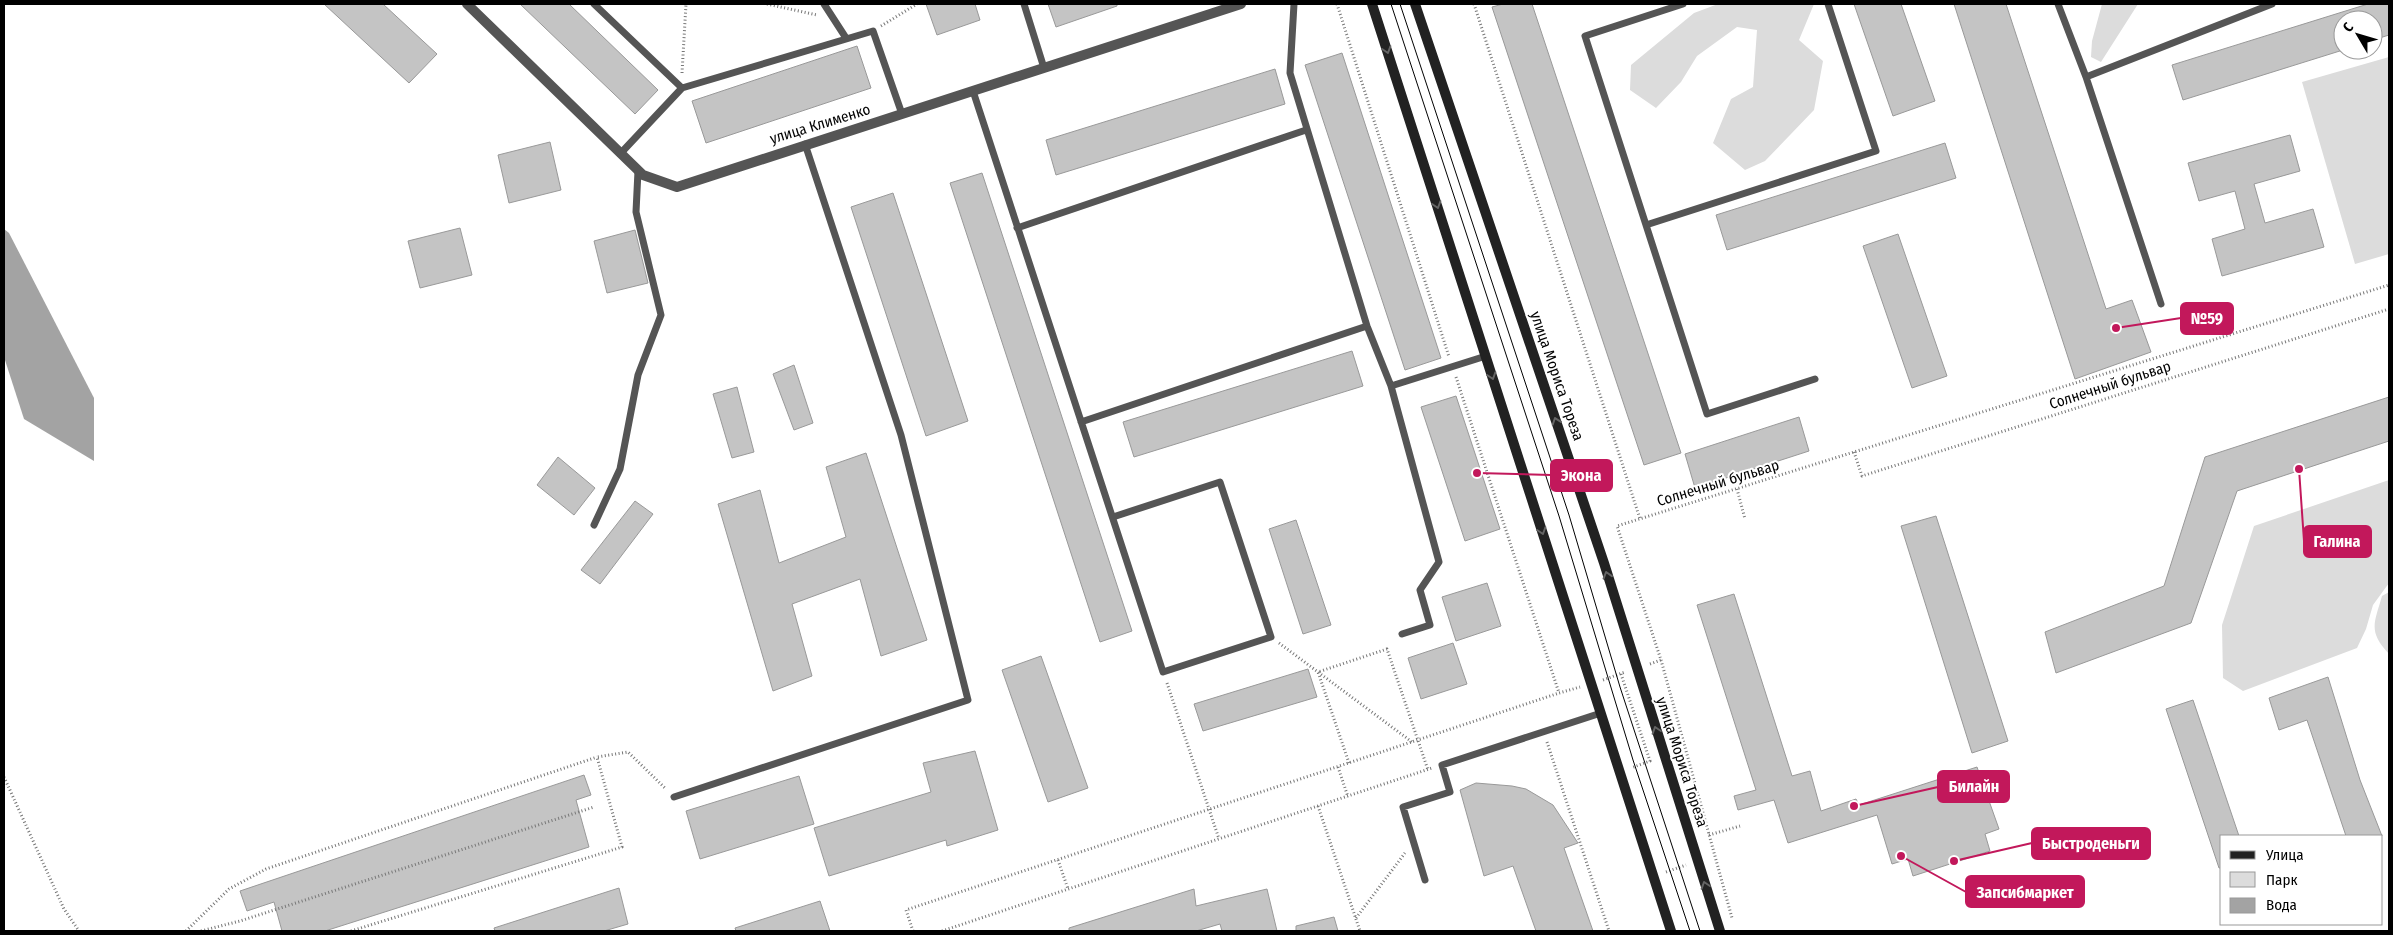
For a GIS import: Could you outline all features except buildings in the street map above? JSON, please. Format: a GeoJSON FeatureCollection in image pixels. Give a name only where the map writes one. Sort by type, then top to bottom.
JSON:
{"type":"FeatureCollection","features":[{"type":"Feature","properties":{"kind":"street","name":"улица Клименко"},"geometry":{"type":"LineString","coordinates":[[467,4],[643,175],[676,187],[1241,4]]}},
{"type":"Feature","properties":{"kind":"street"},"geometry":{"type":"LineString","coordinates":[[1372,4],[1671,931]]}},
{"type":"Feature","properties":{"kind":"street","name":"улица Мориса Тореза"},"geometry":{"type":"LineString","coordinates":[[1415,4],[1604,563],[1720,931]]}},
{"type":"Feature","properties":{"kind":"lane"},"geometry":{"type":"LineString","coordinates":[[594,4],[682,88]]}},
{"type":"Feature","properties":{"kind":"lane"},"geometry":{"type":"LineString","coordinates":[[824,4],[846,38]]}},
{"type":"Feature","properties":{"kind":"lane"},"geometry":{"type":"LineString","coordinates":[[1024,4],[1044,68]]}},
{"type":"Feature","properties":{"kind":"lane"},"geometry":{"type":"LineString","coordinates":[[1294,4],[1290,73],[1367,326],[1391,386],[1439,562],[1420,590],[1430,625],[1402,634]]}},
{"type":"Feature","properties":{"kind":"lane"},"geometry":{"type":"LineString","coordinates":[[1683,4],[1585,36],[1707,414],[1815,378]]}},
{"type":"Feature","properties":{"kind":"lane"},"geometry":{"type":"LineString","coordinates":[[1646,225],[1876,151],[1828,4]]}},
{"type":"Feature","properties":{"kind":"lane"},"geometry":{"type":"LineString","coordinates":[[2058,4],[2086,76],[2161,304]]}},
{"type":"Feature","properties":{"kind":"lane"},"geometry":{"type":"LineString","coordinates":[[2086,76],[2272,4]]}},
{"type":"Feature","properties":{"kind":"lane"},"geometry":{"type":"LineString","coordinates":[[620,154],[682,88],[873,31],[902,114]]}},
{"type":"Feature","properties":{"kind":"lane"},"geometry":{"type":"LineString","coordinates":[[973,91],[1163,672],[1271,637],[1220,482],[1113,517]]}},
{"type":"Feature","properties":{"kind":"lane"},"geometry":{"type":"LineString","coordinates":[[1017,228],[1306,130]]}},
{"type":"Feature","properties":{"kind":"lane"},"geometry":{"type":"LineString","coordinates":[[674,796],[968,700],[900,435],[805,144]]}},
{"type":"Feature","properties":{"kind":"lane"},"geometry":{"type":"LineString","coordinates":[[594,525],[620,469],[638,375],[661,314],[636,212],[638,170]]}},
{"type":"Feature","properties":{"kind":"lane"},"geometry":{"type":"LineString","coordinates":[[1081,422],[1367,326]]}},
{"type":"Feature","properties":{"kind":"lane"},"geometry":{"type":"LineString","coordinates":[[1391,386],[1486,356]]}},
{"type":"Feature","properties":{"kind":"lane"},"geometry":{"type":"LineString","coordinates":[[1425,880],[1403,807],[1450,792],[1442,765],[1601,713]]}},
{"type":"Feature","properties":{"kind":"path"},"geometry":{"type":"LineString","coordinates":[[682,88],[686,4]]}},
{"type":"Feature","properties":{"kind":"path"},"geometry":{"type":"LineString","coordinates":[[767,4],[834,20]]}},
{"type":"Feature","properties":{"kind":"path"},"geometry":{"type":"LineString","coordinates":[[873,31],[917,4]]}},
{"type":"Feature","properties":{"kind":"path"},"geometry":{"type":"LineString","coordinates":[[1474,4],[1640,519]]}},
{"type":"Feature","properties":{"kind":"path","name":"Солнечный бульвар"},"geometry":{"type":"LineString","coordinates":[[1617,526],[2389,285]]}},
{"type":"Feature","properties":{"kind":"path","name":"Солнечный бульвар"},"geometry":{"type":"LineString","coordinates":[[1854,452],[1862,476],[2389,309]]}},
{"type":"Feature","properties":{"kind":"path"},"geometry":{"type":"LineString","coordinates":[[1737,489],[1745,519]]}},
{"type":"Feature","properties":{"kind":"path"},"geometry":{"type":"LineString","coordinates":[[1271,637],[1412,742]]}},
{"type":"Feature","properties":{"kind":"path"},"geometry":{"type":"LineString","coordinates":[[1318,672],[1387,649],[1428,770]]}},
{"type":"Feature","properties":{"kind":"path"},"geometry":{"type":"LineString","coordinates":[[1661,660],[1733,922]]}},
{"type":"Feature","properties":{"kind":"path"},"geometry":{"type":"LineString","coordinates":[[1163,672],[1219,839]]}},
{"type":"Feature","properties":{"kind":"path"},"geometry":{"type":"LineString","coordinates":[[1318,672],[1349,763]]}},
{"type":"Feature","properties":{"kind":"path"},"geometry":{"type":"LineString","coordinates":[[1621,674],[1650,762],[1630,768],[1627,759]]}},
{"type":"Feature","properties":{"kind":"path"},"geometry":{"type":"LineString","coordinates":[[1601,680],[1604,689]]}},
{"type":"Feature","properties":{"kind":"path"},"geometry":{"type":"LineString","coordinates":[[912,931],[906,910],[1559,693]]}},
{"type":"Feature","properties":{"kind":"path"},"geometry":{"type":"LineString","coordinates":[[1544,732],[1609,931]]}},
{"type":"Feature","properties":{"kind":"path"},"geometry":{"type":"LineString","coordinates":[[186,931],[230,889],[266,869],[597,757],[628,752],[674,796]]}},
{"type":"Feature","properties":{"kind":"path"},"geometry":{"type":"LineString","coordinates":[[351,931],[622,847],[597,757]]}},
{"type":"Feature","properties":{"kind":"path"},"geometry":{"type":"LineString","coordinates":[[942,931],[1442,765]]}},
{"type":"Feature","properties":{"kind":"path"},"geometry":{"type":"LineString","coordinates":[[1338,767],[1348,796]]}},
{"type":"Feature","properties":{"kind":"path"},"geometry":{"type":"LineString","coordinates":[[4,777],[64,909],[79,931]]}},
{"type":"Feature","properties":{"kind":"path"},"geometry":{"type":"LineString","coordinates":[[1318,806],[1360,931]]}},
{"type":"Feature","properties":{"kind":"path"},"geometry":{"type":"LineString","coordinates":[[201,931],[240,921],[594,807]]}},
{"type":"Feature","properties":{"kind":"path"},"geometry":{"type":"LineString","coordinates":[[1709,835],[1740,826]]}},
{"type":"Feature","properties":{"kind":"path"},"geometry":{"type":"LineString","coordinates":[[1356,918],[1414,842]]}},
{"type":"Feature","properties":{"kind":"path"},"geometry":{"type":"LineString","coordinates":[[1058,860],[1068,889]]}},
{"type":"Feature","properties":{"kind":"path"},"geometry":{"type":"LineString","coordinates":[[1653,876],[1698,861]]}},
{"type":"Feature","properties":{"kind":"green space"},"geometry":{"type":"Polygon","coordinates":[[[1718,4],[1814,4],[1799,40],[1823,61],[1814,110],[1765,161],[1745,170],[1713,143],[1731,99],[1753,87],[1757,30],[1737,27],[1697,56],[1681,82],[1656,108],[1630,90],[1631,65],[1694,13],[1718,4]]]}},
{"type":"Feature","properties":{"kind":"green space"},"geometry":{"type":"Polygon","coordinates":[[[2102,4],[2138,4],[2101,62],[2091,57],[2092,41],[2102,4]]]}},
{"type":"Feature","properties":{"kind":"green space"},"geometry":{"type":"Polygon","coordinates":[[[2389,57],[2389,254],[2355,264],[2302,82],[2389,57]]]}},
{"type":"Feature","properties":{"kind":"green space"},"geometry":{"type":"Polygon","coordinates":[[[2389,480],[2389,583],[2373,605],[2366,629],[2357,648],[2243,691],[2223,678],[2222,625],[2254,526],[2389,480]]]}},
{"type":"Feature","properties":{"kind":"green space"},"geometry":{"type":"Polygon","coordinates":[[[2389,592],[2389,654],[2375,633],[2375,621],[2382,596],[2389,592]]]}},
{"type":"Feature","properties":{"kind":"water"},"geometry":{"type":"Polygon","coordinates":[[[4,229],[9,233],[94,398],[94,461],[24,419],[4,357],[4,229]]]}},
{"type":"Feature","properties":{"kind":"tram line"},"geometry":{"type":"LineString","coordinates":[[1391,4],[1559,516],[1633,760],[1690,931]]}},
{"type":"Feature","properties":{"kind":"tram line"},"geometry":{"type":"LineString","coordinates":[[1400,4],[1569,515],[1620,687],[1700,931]]}},
{"type":"Feature","properties":{"kind":"place","name":"№59"},"geometry":{"type":"Point","coordinates":[2116,328]}},
{"type":"Feature","properties":{"kind":"place","name":"Галина"},"geometry":{"type":"Point","coordinates":[2299,469]}},
{"type":"Feature","properties":{"kind":"place","name":"Экона"},"geometry":{"type":"Point","coordinates":[1477,473]}},
{"type":"Feature","properties":{"kind":"place","name":"Билайн"},"geometry":{"type":"Point","coordinates":[1854,806]}},
{"type":"Feature","properties":{"kind":"place","name":"Запсибмаркет"},"geometry":{"type":"Point","coordinates":[1901,856]}},
{"type":"Feature","properties":{"kind":"place","name":"Быстроденьги"},"geometry":{"type":"Point","coordinates":[1954,861]}}]}
